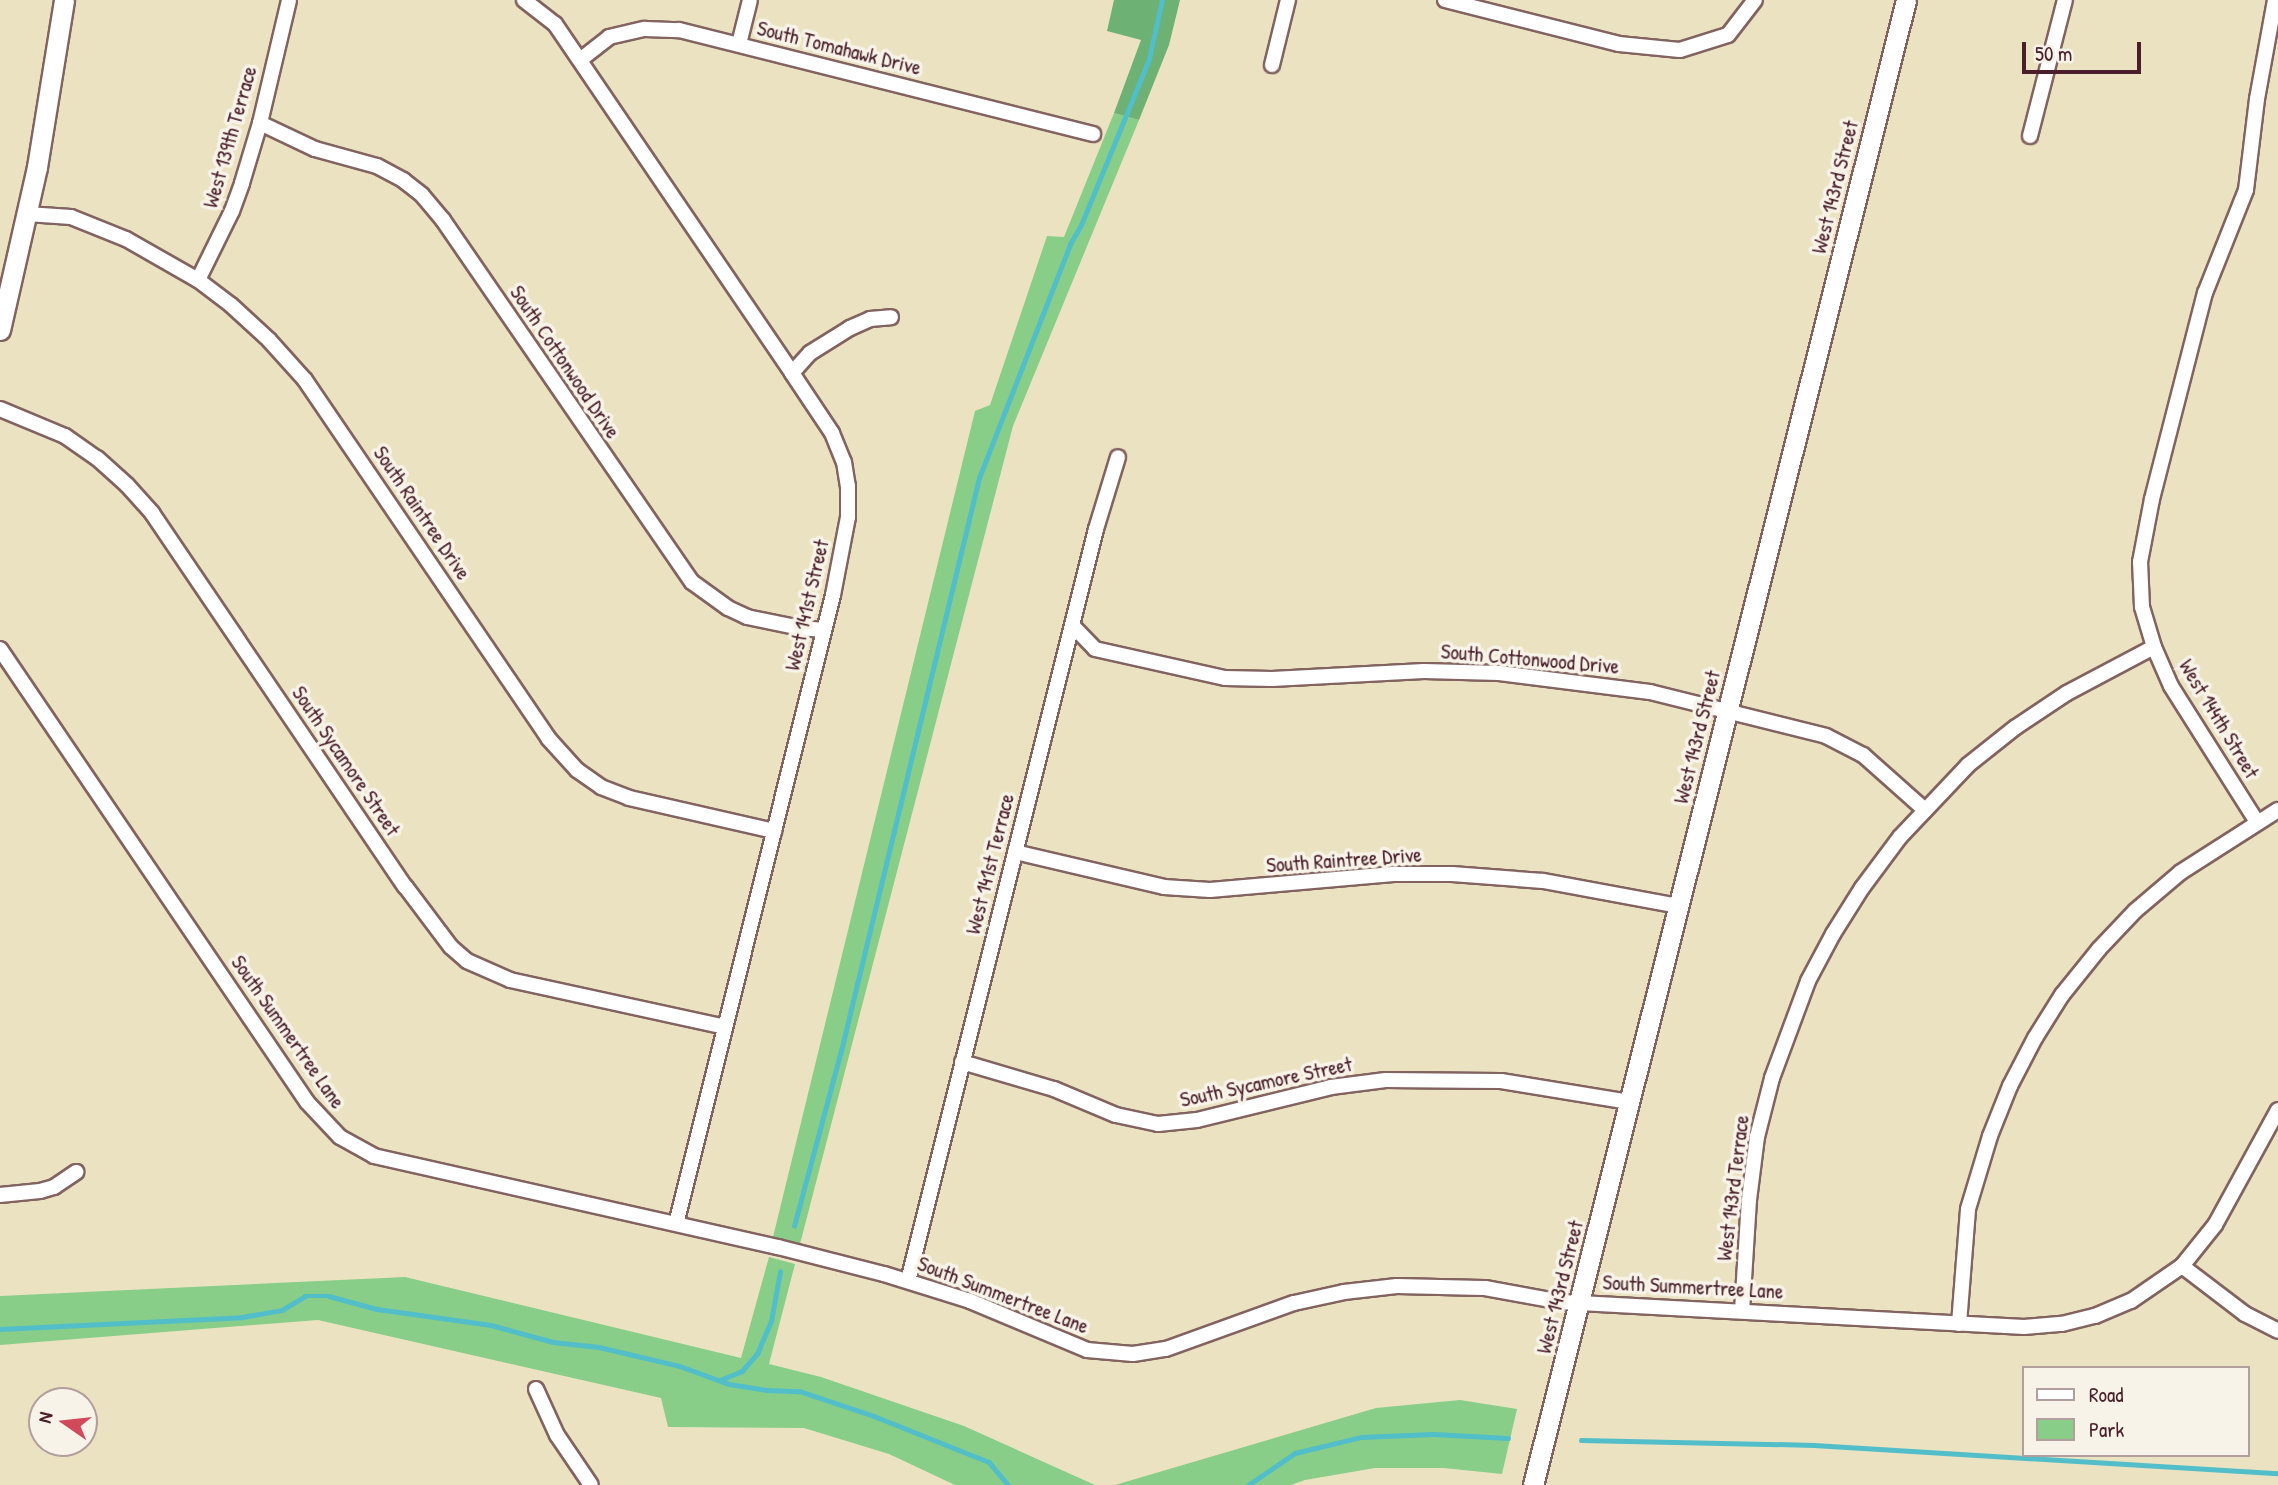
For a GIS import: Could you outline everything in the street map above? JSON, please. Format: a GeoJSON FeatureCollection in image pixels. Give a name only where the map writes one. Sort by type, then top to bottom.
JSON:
{"type":"FeatureCollection","features":[{"type":"Feature","properties":{"kind":"street"},"geometry":{"type":"LineString","coordinates":[[0,330],[27,214],[64,0]]}},
{"type":"Feature","properties":{"kind":"street","name":"West 139th Terrace"},"geometry":{"type":"LineString","coordinates":[[198,280],[232,211],[260,123],[289,0]]}},
{"type":"Feature","properties":{"kind":"street","name":"West 141st Street"},"geometry":{"type":"LineString","coordinates":[[524,0],[555,24],[792,373],[832,433],[844,462],[848,486],[848,517],[824,630],[676,1224]]}},
{"type":"Feature","properties":{"kind":"street"},"geometry":{"type":"LineString","coordinates":[[739,44],[750,0]]}},
{"type":"Feature","properties":{"kind":"street"},"geometry":{"type":"LineString","coordinates":[[1272,65],[1288,0]]}},
{"type":"Feature","properties":{"kind":"street"},"geometry":{"type":"LineString","coordinates":[[1445,0],[1619,44],[1679,50],[1728,34],[1755,0]]}},
{"type":"Feature","properties":{"kind":"street","name":"West 143rd Street"},"geometry":{"type":"LineString","coordinates":[[1533,1485],[1906,0]]}},
{"type":"Feature","properties":{"kind":"street"},"geometry":{"type":"LineString","coordinates":[[2030,136],[2066,0]]}},
{"type":"Feature","properties":{"kind":"street","name":"West 144th Street"},"geometry":{"type":"LineString","coordinates":[[2257,822],[2171,686],[2154,647],[2140,593],[2144,535],[2205,293],[2246,190],[2257,99],[2275,0]]}},
{"type":"Feature","properties":{"kind":"street","name":"South Tomahawk Drive"},"geometry":{"type":"LineString","coordinates":[[580,60],[609,37],[645,29],[679,30],[1093,134]]}},
{"type":"Feature","properties":{"kind":"street","name":"South Cottonwood Drive"},"geometry":{"type":"LineString","coordinates":[[260,123],[316,149],[377,166],[403,180],[422,195],[443,220],[686,576],[704,593],[747,617],[824,630]]}},
{"type":"Feature","properties":{"kind":"street","name":"South Raintree Drive"},"geometry":{"type":"LineString","coordinates":[[27,214],[71,217],[126,239],[198,280],[231,305],[269,340],[305,380],[548,738],[576,770],[601,787],[629,799],[774,831]]}},
{"type":"Feature","properties":{"kind":"street"},"geometry":{"type":"LineString","coordinates":[[792,373],[810,353],[850,328],[870,319],[891,317]]}},
{"type":"Feature","properties":{"kind":"street","name":"South Sycamore Street"},"geometry":{"type":"LineString","coordinates":[[0,409],[44,426],[86,451],[127,485],[152,513],[397,875],[451,947],[467,961],[510,980],[725,1027]]}},
{"type":"Feature","properties":{"kind":"street","name":"West 141st Terrace"},"geometry":{"type":"LineString","coordinates":[[908,1281],[1072,625],[1118,457]]}},
{"type":"Feature","properties":{"kind":"street","name":"South Cottonwood Drive"},"geometry":{"type":"LineString","coordinates":[[1072,625],[1095,649],[1225,678],[1272,679],[1424,671],[1499,673],[1650,692],[1817,733],[1850,747],[1878,766],[1925,810]]}},
{"type":"Feature","properties":{"kind":"street","name":"West 143rd Terrace"},"geometry":{"type":"LineString","coordinates":[[1742,1311],[1749,1200],[1757,1137],[1788,1028],[1833,934],[1875,868],[1968,765],[2016,727],[2076,688],[2154,647]]}},
{"type":"Feature","properties":{"kind":"street","name":"South Summertree Lane"},"geometry":{"type":"LineString","coordinates":[[0,649],[307,1102],[340,1137],[374,1156],[676,1224],[908,1281],[970,1301],[1072,1346],[1117,1354],[1176,1346],[1294,1303],[1383,1288],[1471,1287],[1580,1302],[2024,1327],[2062,1324],[2095,1316],[2131,1301],[2182,1266],[2215,1225],[2278,1110]]}},
{"type":"Feature","properties":{"kind":"street"},"geometry":{"type":"LineString","coordinates":[[1959,1324],[1968,1209],[1990,1136],[2010,1086],[2035,1038],[2062,995],[2135,911],[2181,872],[2278,810]]}},
{"type":"Feature","properties":{"kind":"street","name":"South Raintree Drive"},"geometry":{"type":"LineString","coordinates":[[1015,852],[1164,887],[1237,889],[1334,878],[1452,874],[1543,881],[1678,906]]}},
{"type":"Feature","properties":{"kind":"street","name":"South Sycamore Street"},"geometry":{"type":"LineString","coordinates":[[962,1062],[1054,1089],[1116,1115],[1158,1124],[1196,1120],[1331,1087],[1386,1080],[1501,1081],[1629,1102]]}},
{"type":"Feature","properties":{"kind":"street"},"geometry":{"type":"LineString","coordinates":[[0,1195],[54,1187],[76,1172]]}},
{"type":"Feature","properties":{"kind":"street"},"geometry":{"type":"LineString","coordinates":[[2182,1266],[2245,1314],[2278,1331]]}},
{"type":"Feature","properties":{"kind":"street"},"geometry":{"type":"LineString","coordinates":[[536,1389],[557,1435],[592,1485]]}},
{"type":"Feature","properties":{"kind":"green space"},"geometry":{"type":"Polygon","coordinates":[[[1114,0],[1180,0],[1169,45],[1139,120],[1114,113],[1141,40],[1107,31],[1114,0]]]}},
{"type":"Feature","properties":{"kind":"green space"},"geometry":{"type":"Polygon","coordinates":[[[1114,113],[1139,120],[1013,426],[800,1244],[773,1237],[975,411],[990,405],[1047,236],[1064,237],[1114,113]]]}},
{"type":"Feature","properties":{"kind":"green space"},"geometry":{"type":"Polygon","coordinates":[[[769,1257],[795,1264],[769,1364],[821,1377],[964,1426],[1095,1485],[955,1485],[889,1454],[804,1428],[668,1427],[661,1398],[318,1320],[0,1345],[0,1296],[405,1277],[741,1358],[769,1257]]]}},
{"type":"Feature","properties":{"kind":"green space"},"geometry":{"type":"Polygon","coordinates":[[[1460,1400],[1517,1409],[1502,1474],[1444,1468],[1375,1468],[1305,1480],[1291,1485],[1115,1485],[1376,1408],[1460,1400]]]}},
{"type":"Feature","properties":{"kind":"waterway"},"geometry":{"type":"LineString","coordinates":[[794,1226],[841,1051],[979,478],[1070,244],[1081,225],[1149,59],[1162,0]]}},
{"type":"Feature","properties":{"kind":"waterway"},"geometry":{"type":"LineString","coordinates":[[720,1380],[742,1371],[757,1354],[771,1321],[780,1272]]}},
{"type":"Feature","properties":{"kind":"waterway"},"geometry":{"type":"LineString","coordinates":[[0,1329],[242,1317],[282,1310],[305,1296],[329,1296],[377,1309],[491,1325],[553,1342],[599,1347],[680,1366],[729,1384],[767,1390],[799,1391],[874,1416],[989,1462],[1008,1485]]}},
{"type":"Feature","properties":{"kind":"waterway"},"geometry":{"type":"LineString","coordinates":[[1248,1485],[1295,1453],[1361,1437],[1433,1434],[1508,1438]]}},
{"type":"Feature","properties":{"kind":"waterway"},"geometry":{"type":"LineString","coordinates":[[1581,1440],[1814,1445],[2278,1473]]}}]}
